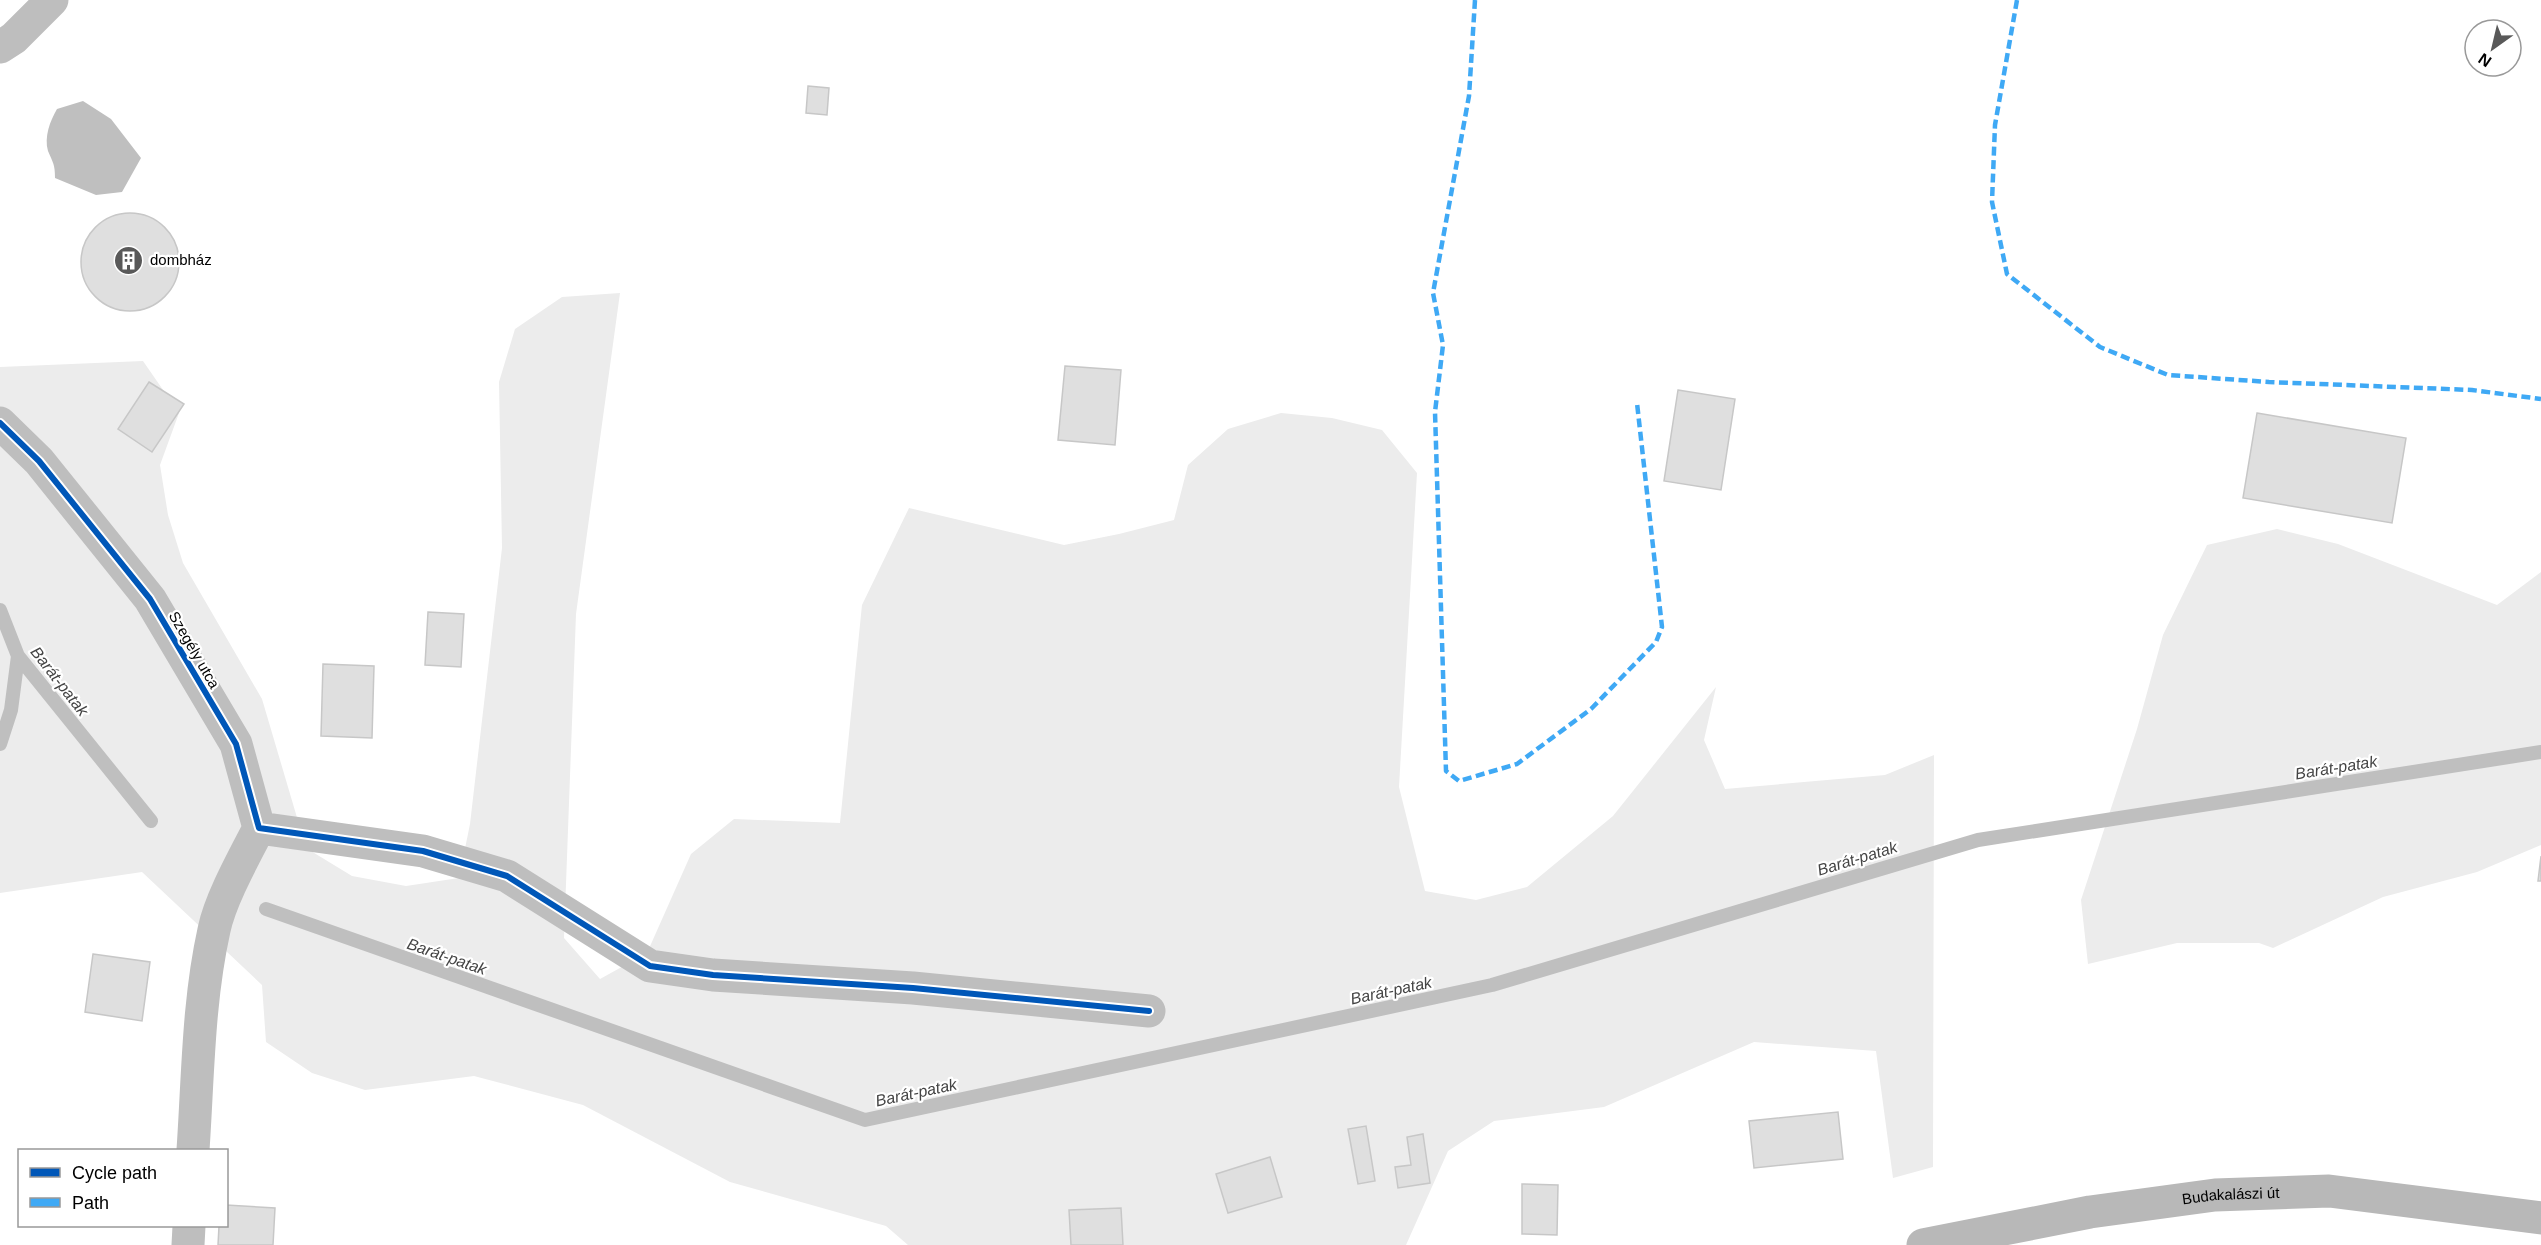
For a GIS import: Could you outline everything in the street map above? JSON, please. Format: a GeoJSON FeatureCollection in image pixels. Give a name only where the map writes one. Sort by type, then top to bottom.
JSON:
{"type":"FeatureCollection","features":[{"type":"Feature","properties":{"kind":"main road","name":"Budakalászi út"},"geometry":{"type":"LineString","coordinates":[[1923,1245],[2090,1212],[2216,1195],[2329,1191],[2541,1218]]}},
{"type":"Feature","properties":{"kind":"street"},"geometry":{"type":"LineString","coordinates":[[0,47],[14,38],[52,0]]}},
{"type":"Feature","properties":{"kind":"street","name":"Szegély utca"},"geometry":{"type":"LineString","coordinates":[[0,423],[39,460],[150,599],[236,744],[259,828]]}},
{"type":"Feature","properties":{"kind":"street"},"geometry":{"type":"LineString","coordinates":[[193,1149],[202,1011],[214,928],[238,869],[259,828],[423,851],[507,876],[650,966],[713,975],[913,988],[1149,1011]]}},
{"type":"Feature","properties":{"kind":"street"},"geometry":{"type":"LineString","coordinates":[[188,1245],[189,1227]]}},
{"type":"Feature","properties":{"kind":"shaded area"},"geometry":{"type":"Polygon","coordinates":[[[83,101],[111,119],[141,158],[122,192],[96,195],[55,178],[54,166],[47,146],[50,124],[57,109],[83,101]]]}},
{"type":"Feature","properties":{"kind":"shaded area"},"geometry":{"type":"Polygon","coordinates":[[[620,293],[576,614],[564,938],[600,979],[647,953],[691,854],[734,819],[840,823],[862,605],[909,508],[1064,545],[1119,534],[1174,520],[1188,465],[1228,429],[1281,413],[1332,418],[1382,430],[1417,473],[1399,787],[1425,891],[1476,900],[1527,887],[1613,816],[1716,687],[1704,740],[1725,789],[1885,775],[1934,755],[1933,1167],[1893,1178],[1876,1051],[1754,1042],[1604,1107],[1494,1121],[1448,1151],[1406,1245],[908,1245],[886,1226],[730,1182],[583,1105],[474,1076],[365,1090],[312,1073],[266,1042],[262,985],[142,872],[0,893],[0,367],[143,361],[179,413],[160,465],[168,515],[183,563],[262,699],[306,848],[352,876],[406,886],[459,878],[470,824],[502,548],[499,382],[515,329],[562,297],[620,293]]]}},
{"type":"Feature","properties":{"kind":"shaded area"},"geometry":{"type":"Polygon","coordinates":[[[2277,529],[2338,544],[2497,605],[2541,572],[2541,845],[2477,872],[2383,897],[2273,948],[2259,943],[2177,943],[2088,964],[2081,900],[2137,729],[2163,635],[2207,545],[2277,529]]]}},
{"type":"Feature","properties":{"kind":"building"},"geometry":{"type":"Polygon","coordinates":[[[808,86],[829,88],[827,115],[806,113],[808,86]]]}},
{"type":"Feature","properties":{"kind":"building","name":"dombház"},"geometry":{"type":"Polygon","coordinates":[[[130,213],[149,217],[165,227],[175,243],[179,262],[175,281],[165,297],[149,307],[130,311],[111,307],[95,297],[85,281],[81,262],[85,243],[95,227],[111,217],[130,213]]]}},
{"type":"Feature","properties":{"kind":"building"},"geometry":{"type":"Polygon","coordinates":[[[1065,366],[1121,370],[1115,445],[1058,440],[1065,366]]]}},
{"type":"Feature","properties":{"kind":"building"},"geometry":{"type":"Polygon","coordinates":[[[149,382],[184,404],[152,452],[118,429],[149,382]]]}},
{"type":"Feature","properties":{"kind":"building"},"geometry":{"type":"Polygon","coordinates":[[[1678,390],[1735,399],[1721,490],[1664,481],[1678,390]]]}},
{"type":"Feature","properties":{"kind":"building"},"geometry":{"type":"Polygon","coordinates":[[[2257,413],[2406,438],[2392,523],[2243,498],[2257,413]]]}},
{"type":"Feature","properties":{"kind":"building"},"geometry":{"type":"Polygon","coordinates":[[[428,612],[464,614],[461,667],[425,665],[428,612]]]}},
{"type":"Feature","properties":{"kind":"building"},"geometry":{"type":"Polygon","coordinates":[[[323,664],[374,666],[372,738],[321,736],[323,664]]]}},
{"type":"Feature","properties":{"kind":"building"},"geometry":{"type":"Polygon","coordinates":[[[2541,856],[2541,881],[2538,881],[2541,856]]]}},
{"type":"Feature","properties":{"kind":"building"},"geometry":{"type":"Polygon","coordinates":[[[93,954],[150,962],[142,1021],[85,1012],[93,954]]]}},
{"type":"Feature","properties":{"kind":"building"},"geometry":{"type":"Polygon","coordinates":[[[1838,1112],[1843,1159],[1754,1168],[1749,1121],[1838,1112]]]}},
{"type":"Feature","properties":{"kind":"building"},"geometry":{"type":"Polygon","coordinates":[[[1366,1126],[1375,1181],[1358,1184],[1348,1129],[1366,1126]]]}},
{"type":"Feature","properties":{"kind":"building"},"geometry":{"type":"Polygon","coordinates":[[[1423,1134],[1430,1183],[1398,1188],[1395,1167],[1411,1165],[1407,1137],[1423,1134]]]}},
{"type":"Feature","properties":{"kind":"building"},"geometry":{"type":"Polygon","coordinates":[[[1270,1157],[1282,1197],[1228,1213],[1216,1174],[1270,1157]]]}},
{"type":"Feature","properties":{"kind":"building"},"geometry":{"type":"Polygon","coordinates":[[[1522,1184],[1558,1185],[1557,1235],[1522,1234],[1522,1184]]]}},
{"type":"Feature","properties":{"kind":"building"},"geometry":{"type":"Polygon","coordinates":[[[228,1205],[275,1208],[273,1245],[218,1245],[219,1227],[228,1227],[228,1205]]]}},
{"type":"Feature","properties":{"kind":"building"},"geometry":{"type":"Polygon","coordinates":[[[1121,1208],[1123,1245],[1071,1245],[1069,1210],[1121,1208]]]}},
{"type":"Feature","properties":{"kind":"waterway","name":"Barát-patak"},"geometry":{"type":"LineString","coordinates":[[0,610],[18,656],[151,821]]}},
{"type":"Feature","properties":{"kind":"waterway"},"geometry":{"type":"LineString","coordinates":[[0,744],[11,710],[18,656]]}},
{"type":"Feature","properties":{"kind":"waterway","name":"Barát-patak"},"geometry":{"type":"LineString","coordinates":[[266,909],[865,1120],[1492,985],[1978,840],[2541,752]]}},
{"type":"Feature","properties":{"kind":"marked path"},"geometry":{"type":"LineString","coordinates":[[1475,0],[1469,96],[1433,293],[1443,345],[1435,412],[1446,771],[1459,781],[1517,764],[1591,709],[1656,642],[1662,627],[1637,403]]}},
{"type":"Feature","properties":{"kind":"marked path"},"geometry":{"type":"LineString","coordinates":[[2017,0],[1995,125],[1992,202],[2007,274],[2100,347],[2168,375],[2269,382],[2472,390],[2541,399]]}},
{"type":"Feature","properties":{"kind":"cycle path"},"geometry":{"type":"LineString","coordinates":[[0,423],[39,461],[150,599],[236,744],[259,828],[423,851],[507,876],[650,966],[713,975],[913,988],[1149,1011]]}},
{"type":"Feature","properties":{"kind":"place","name":"dombház"},"geometry":{"type":"Point","coordinates":[129,260]}}]}
